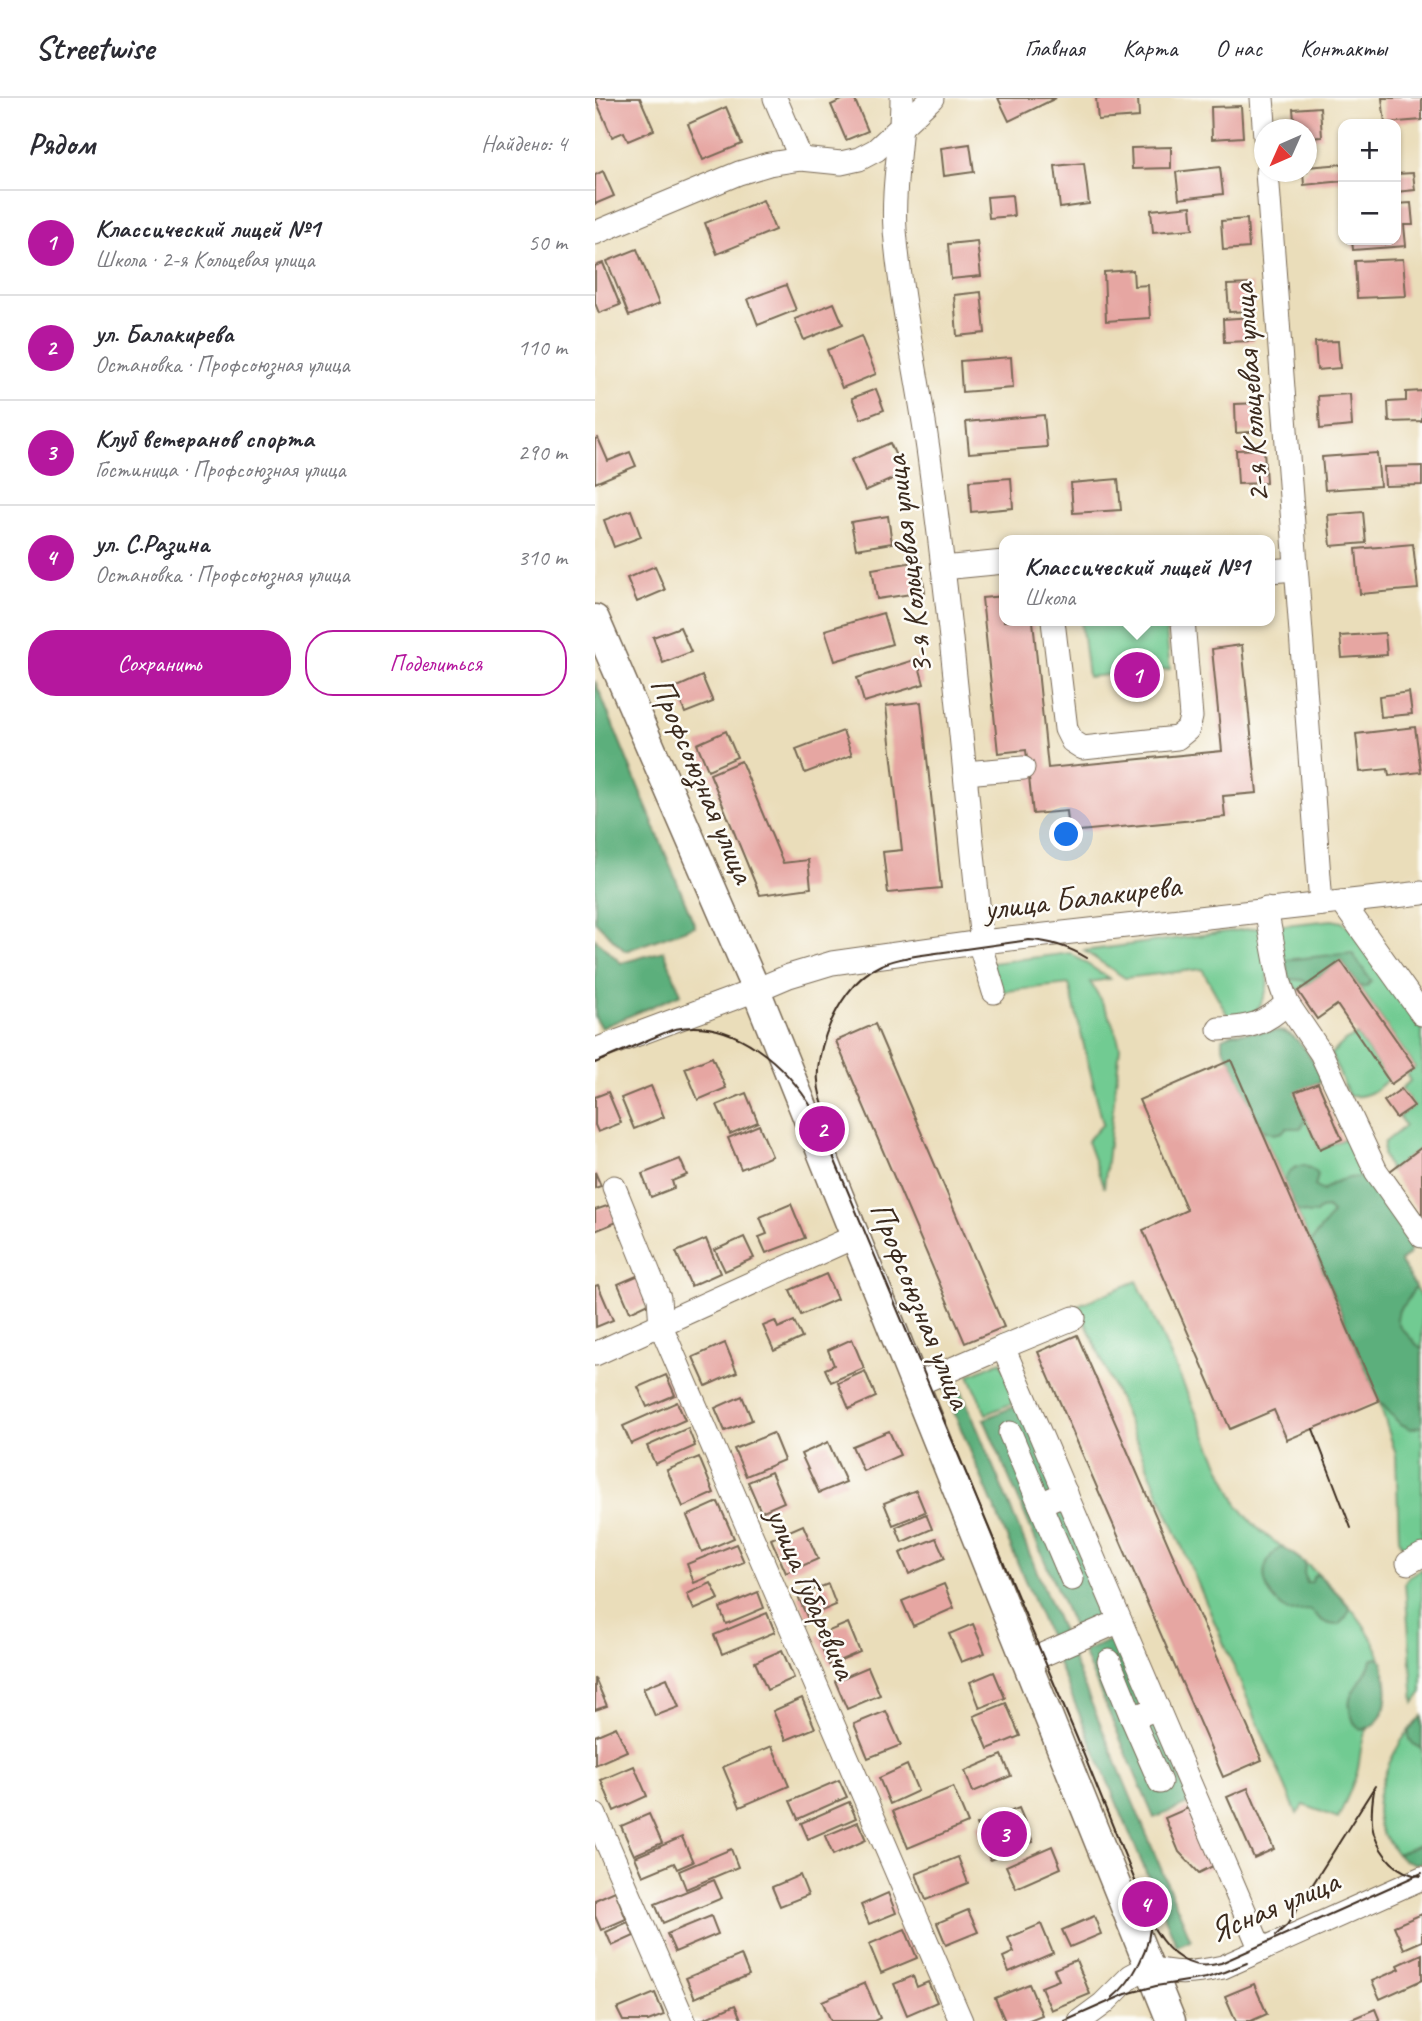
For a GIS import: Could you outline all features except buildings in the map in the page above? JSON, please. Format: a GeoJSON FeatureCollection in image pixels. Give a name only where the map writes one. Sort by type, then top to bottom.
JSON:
{"type":"FeatureCollection","features":[{"type":"Feature","properties":{"kind":"main road","name":"Профсоюзная улица"},"geometry":{"type":"LineString","coordinates":[[595,619],[756,990],[1171,2021]]}},
{"type":"Feature","properties":{"kind":"street"},"geometry":{"type":"LineString","coordinates":[[775,98],[801,159]]}},
{"type":"Feature","properties":{"kind":"street","name":"3-я Кольцевая улица"},"geometry":{"type":"LineString","coordinates":[[902,98],[895,187],[895,229],[929,454],[943,568],[980,942],[994,992]]}},
{"type":"Feature","properties":{"kind":"street"},"geometry":{"type":"LineString","coordinates":[[595,233],[739,173],[769,164],[801,159],[841,163],[859,159],[876,150],[932,98]]}},
{"type":"Feature","properties":{"kind":"street"},"geometry":{"type":"LineString","coordinates":[[1262,98],[1264,119]]}},
{"type":"Feature","properties":{"kind":"street","name":"2-я Кольцевая улица"},"geometry":{"type":"LineString","coordinates":[[1268,182],[1296,569],[1331,903]]}},
{"type":"Feature","properties":{"kind":"street"},"geometry":{"type":"LineString","coordinates":[[943,568],[999,562]]}},
{"type":"Feature","properties":{"kind":"street"},"geometry":{"type":"LineString","coordinates":[[1275,571],[1296,569]]}},
{"type":"Feature","properties":{"kind":"street"},"geometry":{"type":"LineString","coordinates":[[1054,626],[1066,729],[1072,741],[1083,748],[1177,738],[1188,729],[1191,717],[1183,626]]}},
{"type":"Feature","properties":{"kind":"street"},"geometry":{"type":"LineString","coordinates":[[965,773],[1023,768]]}},
{"type":"Feature","properties":{"kind":"street","name":"улица Балакирева"},"geometry":{"type":"LineString","coordinates":[[595,1050],[789,976],[832,963],[980,942],[1422,893]]}},
{"type":"Feature","properties":{"kind":"street"},"geometry":{"type":"LineString","coordinates":[[1331,903],[1422,1014]]}},
{"type":"Feature","properties":{"kind":"street"},"geometry":{"type":"LineString","coordinates":[[1266,909],[1280,983],[1287,1003],[1321,1053],[1375,1171],[1422,1236]]}},
{"type":"Feature","properties":{"kind":"street"},"geometry":{"type":"LineString","coordinates":[[1219,1029],[1259,1024],[1287,1003]]}},
{"type":"Feature","properties":{"kind":"street","name":"улица Губаревича"},"geometry":{"type":"LineString","coordinates":[[614,1187],[659,1298],[661,1326],[961,2021]]}},
{"type":"Feature","properties":{"kind":"street"},"geometry":{"type":"LineString","coordinates":[[595,1354],[856,1236]]}},
{"type":"Feature","properties":{"kind":"street"},"geometry":{"type":"LineString","coordinates":[[915,1385],[1075,1318]]}},
{"type":"Feature","properties":{"kind":"street"},"geometry":{"type":"LineString","coordinates":[[1003,1347],[1261,1951]]}},
{"type":"Feature","properties":{"kind":"street"},"geometry":{"type":"LineString","coordinates":[[1010,1433],[1072,1579]]}},
{"type":"Feature","properties":{"kind":"street"},"geometry":{"type":"LineString","coordinates":[[1040,1504],[1066,1493]]}},
{"type":"Feature","properties":{"kind":"street"},"geometry":{"type":"LineString","coordinates":[[1026,1662],[1120,1621]]}},
{"type":"Feature","properties":{"kind":"street"},"geometry":{"type":"LineString","coordinates":[[1109,1661],[1160,1782]]}},
{"type":"Feature","properties":{"kind":"street"},"geometry":{"type":"LineString","coordinates":[[1132,1718],[1158,1708]]}},
{"type":"Feature","properties":{"kind":"street"},"geometry":{"type":"LineString","coordinates":[[595,1815],[684,2021]]}},
{"type":"Feature","properties":{"kind":"street","name":"Ясная улица"},"geometry":{"type":"LineString","coordinates":[[1148,1967],[1165,1973],[1192,1974],[1223,1968],[1422,1878]]}},
{"type":"Feature","properties":{"kind":"street"},"geometry":{"type":"LineString","coordinates":[[1080,2021],[1103,2004],[1131,1976],[1148,1967]]}},
{"type":"Feature","properties":{"kind":"green space"},"geometry":{"type":"Polygon","coordinates":[[[1082,626],[1166,626],[1170,669],[1088,677],[1082,626]]]}},
{"type":"Feature","properties":{"kind":"green space"},"geometry":{"type":"Polygon","coordinates":[[[595,681],[695,926],[625,951],[595,921],[595,681]]]}},
{"type":"Feature","properties":{"kind":"green space"},"geometry":{"type":"Polygon","coordinates":[[[1332,920],[1342,922],[1354,931],[1422,1030],[1422,1147],[1390,1171],[1383,1155],[1384,1143],[1405,1126],[1399,1116],[1414,1106],[1401,1089],[1410,1081],[1406,1073],[1415,1067],[1341,961],[1298,991],[1289,979],[1274,926],[1332,920]]]}},
{"type":"Feature","properties":{"kind":"green space"},"geometry":{"type":"Polygon","coordinates":[[[1263,927],[1268,973],[1265,995],[1253,1013],[1233,1025],[1202,969],[1125,978],[1084,951],[1263,927]]]}},
{"type":"Feature","properties":{"kind":"green space"},"geometry":{"type":"Polygon","coordinates":[[[595,939],[621,963],[664,951],[681,994],[601,1028],[595,1017],[595,939]]]}},
{"type":"Feature","properties":{"kind":"green space"},"geometry":{"type":"Polygon","coordinates":[[[1070,953],[1110,979],[1090,982],[1108,1013],[1120,1047],[1104,1188],[1087,1141],[1103,1124],[1069,984],[998,992],[991,963],[1070,953]]]}},
{"type":"Feature","properties":{"kind":"green space"},"geometry":{"type":"Polygon","coordinates":[[[1352,953],[1371,981],[1366,987],[1359,986],[1341,961],[1309,984],[1302,980],[1289,979],[1285,960],[1352,953]]]}},
{"type":"Feature","properties":{"kind":"green space"},"geometry":{"type":"Polygon","coordinates":[[[1278,1031],[1294,1037],[1321,1081],[1296,1093],[1320,1149],[1348,1137],[1412,1243],[1409,1254],[1400,1261],[1422,1300],[1422,1540],[1408,1549],[1405,1549],[1399,1539],[1396,1455],[1379,1401],[1222,1043],[1278,1031]]]}},
{"type":"Feature","properties":{"kind":"green space"},"geometry":{"type":"Polygon","coordinates":[[[1278,1031],[1299,1042],[1323,1078],[1318,1083],[1296,1092],[1305,1116],[1300,1128],[1286,1128],[1274,1134],[1261,1129],[1224,1050],[1222,1038],[1232,1033],[1278,1031]]]}},
{"type":"Feature","properties":{"kind":"green space"},"geometry":{"type":"Polygon","coordinates":[[[1357,1035],[1388,1079],[1371,1093],[1349,1096],[1331,1054],[1346,1040],[1357,1035]]]}},
{"type":"Feature","properties":{"kind":"green space"},"geometry":{"type":"Polygon","coordinates":[[[1304,1165],[1318,1175],[1315,1186],[1323,1191],[1333,1183],[1345,1179],[1370,1178],[1412,1237],[1409,1254],[1400,1261],[1415,1287],[1399,1310],[1397,1319],[1400,1327],[1422,1350],[1422,1426],[1411,1429],[1399,1423],[1379,1401],[1311,1243],[1332,1213],[1327,1208],[1309,1214],[1297,1211],[1284,1182],[1291,1170],[1304,1165]]]}},
{"type":"Feature","properties":{"kind":"green space"},"geometry":{"type":"Polygon","coordinates":[[[1137,1281],[1237,1504],[1258,1529],[1304,1562],[1340,1595],[1366,1628],[1376,1647],[1386,1686],[1385,1707],[1366,1732],[1357,1773],[1338,1818],[1304,1805],[1297,1814],[1078,1305],[1137,1281]]]}},
{"type":"Feature","properties":{"kind":"green space"},"geometry":{"type":"Polygon","coordinates":[[[1001,1361],[1018,1401],[986,1414],[969,1375],[1001,1361]]]}},
{"type":"Feature","properties":{"kind":"green space"},"geometry":{"type":"Polygon","coordinates":[[[957,1380],[1063,1634],[1050,1640],[943,1386],[957,1380]]]}},
{"type":"Feature","properties":{"kind":"green space"},"geometry":{"type":"Polygon","coordinates":[[[1020,1404],[1058,1491],[1048,1507],[1063,1501],[1110,1611],[1073,1627],[984,1419],[1020,1404]]]}},
{"type":"Feature","properties":{"kind":"green space"},"geometry":{"type":"Polygon","coordinates":[[[1282,1546],[1305,1563],[1307,1583],[1312,1582],[1317,1574],[1350,1609],[1339,1625],[1326,1623],[1310,1610],[1289,1612],[1273,1597],[1265,1580],[1265,1571],[1267,1562],[1282,1546]]]}},
{"type":"Feature","properties":{"kind":"green space"},"geometry":{"type":"Polygon","coordinates":[[[1422,1569],[1422,1692],[1414,1703],[1405,1583],[1409,1576],[1422,1569]]]}},
{"type":"Feature","properties":{"kind":"green space"},"geometry":{"type":"Polygon","coordinates":[[[1119,1636],[1149,1705],[1140,1722],[1154,1716],[1191,1803],[1154,1818],[1083,1652],[1119,1636]]]}},
{"type":"Feature","properties":{"kind":"green space"},"geometry":{"type":"Polygon","coordinates":[[[1071,1655],[1191,1940],[1177,1946],[1057,1661],[1071,1655]]]}},
{"type":"Feature","properties":{"kind":"green space"},"geometry":{"type":"Polygon","coordinates":[[[1371,1660],[1382,1660],[1386,1701],[1379,1719],[1361,1730],[1353,1721],[1349,1708],[1350,1700],[1371,1660]]]}},
{"type":"Feature","properties":{"kind":"green space"},"geometry":{"type":"Polygon","coordinates":[[[1422,1716],[1422,1749],[1412,1742],[1409,1730],[1422,1716]]]}},
{"type":"Feature","properties":{"kind":"green space"},"geometry":{"type":"Polygon","coordinates":[[[1409,1730],[1413,1741],[1422,1749],[1422,1844],[1397,1854],[1381,1830],[1377,1806],[1383,1778],[1409,1730]]]}},
{"type":"Feature","properties":{"kind":"green space"},"geometry":{"type":"Polygon","coordinates":[[[1422,1844],[1422,1862],[1416,1864],[1397,1854],[1422,1844]]]}},
{"type":"Feature","properties":{"kind":"tram line"},"geometry":{"type":"LineString","coordinates":[[829,1122],[821,1099],[818,1078],[822,1046],[841,1003],[854,985],[871,970],[889,962],[912,957],[1029,940],[1059,945],[1087,958]]}},
{"type":"Feature","properties":{"kind":"tram line"},"geometry":{"type":"LineString","coordinates":[[595,1063],[675,1029],[697,1027],[718,1030],[757,1048],[774,1062],[790,1078],[815,1113],[1155,1930],[1174,1954],[1200,1965],[1221,1963],[1422,1873]]}},
{"type":"Feature","properties":{"kind":"tram line"},"geometry":{"type":"LineString","coordinates":[[1313,1429],[1351,1528]]}},
{"type":"Feature","properties":{"kind":"tram line"},"geometry":{"type":"LineString","coordinates":[[1276,1935],[1287,1925],[1375,1786]]}},
{"type":"Feature","properties":{"kind":"tram line"},"geometry":{"type":"LineString","coordinates":[[1374,1790],[1372,1823],[1381,1849],[1398,1868],[1421,1876]]}},
{"type":"Feature","properties":{"kind":"tram line"},"geometry":{"type":"LineString","coordinates":[[1112,1998],[1140,1963],[1148,1941],[1150,1919]]}},
{"type":"Feature","properties":{"kind":"tram line"},"geometry":{"type":"LineString","coordinates":[[1065,2021],[1126,1994],[1206,1978],[1247,1963]]}},
{"type":"Feature","properties":{"kind":"place","name":"Классический лицей №1"},"geometry":{"type":"Point","coordinates":[1137,675]}},
{"type":"Feature","properties":{"kind":"place","name":"ул. Балакирева"},"geometry":{"type":"Point","coordinates":[822,1129]}},
{"type":"Feature","properties":{"kind":"place","name":"Клуб ветеранов спорта"},"geometry":{"type":"Point","coordinates":[1004,1834]}},
{"type":"Feature","properties":{"kind":"place","name":"ул. С.Разина"},"geometry":{"type":"Point","coordinates":[1145,1904]}}]}
